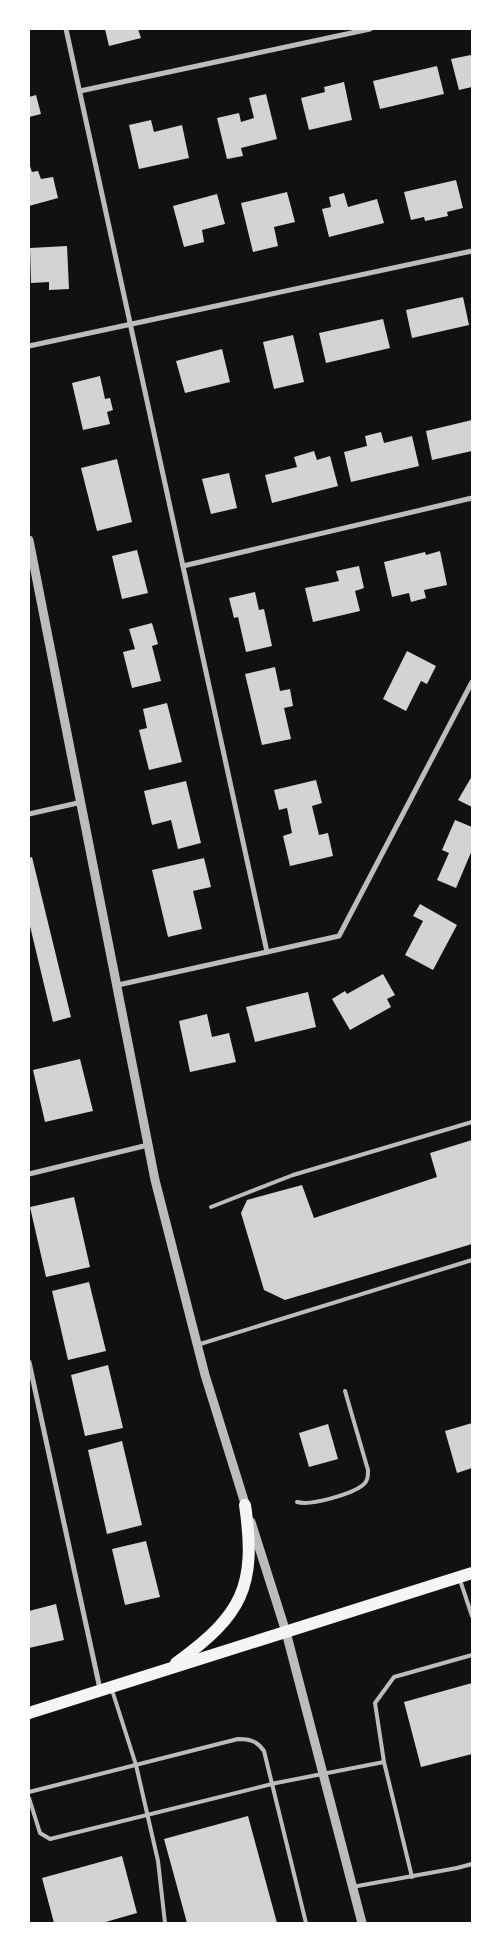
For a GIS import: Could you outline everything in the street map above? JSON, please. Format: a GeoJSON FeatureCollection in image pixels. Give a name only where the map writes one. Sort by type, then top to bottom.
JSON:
{"type":"FeatureCollection","features":[{"type":"Feature","properties":{"kind":"main road"},"geometry":{"type":"LineString","coordinates":[[168,1669],[204,1642],[228,1618],[241,1597],[249,1566],[250,1539],[245,1505]]}},
{"type":"Feature","properties":{"kind":"main road"},"geometry":{"type":"LineString","coordinates":[[29,1713],[472,1573]]}},
{"type":"Feature","properties":{"kind":"street"},"geometry":{"type":"LineString","coordinates":[[66,29],[267,952]]}},
{"type":"Feature","properties":{"kind":"street"},"geometry":{"type":"LineString","coordinates":[[80,91],[370,29]]}},
{"type":"Feature","properties":{"kind":"street"},"geometry":{"type":"LineString","coordinates":[[29,346],[472,251]]}},
{"type":"Feature","properties":{"kind":"street"},"geometry":{"type":"LineString","coordinates":[[183,566],[472,498]]}},
{"type":"Feature","properties":{"kind":"street"},"geometry":{"type":"LineString","coordinates":[[29,540],[164,1219],[197,1345],[245,1505],[286,1632],[362,1923]]}},
{"type":"Feature","properties":{"kind":"street"},"geometry":{"type":"LineString","coordinates":[[118,985],[339,936],[472,682]]}},
{"type":"Feature","properties":{"kind":"street"},"geometry":{"type":"LineString","coordinates":[[29,814],[82,802]]}},
{"type":"Feature","properties":{"kind":"street"},"geometry":{"type":"LineString","coordinates":[[29,1174],[148,1145]]}},
{"type":"Feature","properties":{"kind":"street"},"geometry":{"type":"LineString","coordinates":[[29,1362],[106,1689]]}},
{"type":"Feature","properties":{"kind":"lane"},"geometry":{"type":"LineString","coordinates":[[211,1207],[293,1175],[472,1122]]}},
{"type":"Feature","properties":{"kind":"lane"},"geometry":{"type":"LineString","coordinates":[[197,1345],[472,1260]]}},
{"type":"Feature","properties":{"kind":"lane"},"geometry":{"type":"LineString","coordinates":[[297,1502],[313,1503],[348,1492],[362,1486],[367,1480],[368,1470],[345,1391]]}},
{"type":"Feature","properties":{"kind":"lane"},"geometry":{"type":"LineString","coordinates":[[459,1577],[472,1616]]}},
{"type":"Feature","properties":{"kind":"lane"},"geometry":{"type":"LineString","coordinates":[[412,1877],[384,1762],[375,1703],[394,1676],[472,1655]]}},
{"type":"Feature","properties":{"kind":"lane"},"geometry":{"type":"LineString","coordinates":[[106,1689],[136,1765],[158,1861],[165,1923]]}},
{"type":"Feature","properties":{"kind":"lane"},"geometry":{"type":"LineString","coordinates":[[29,1792],[249,1739],[259,1744],[264,1751],[306,1923]]}},
{"type":"Feature","properties":{"kind":"lane"},"geometry":{"type":"LineString","coordinates":[[29,1798],[40,1833],[50,1838],[273,1784],[384,1762]]}},
{"type":"Feature","properties":{"kind":"lane"},"geometry":{"type":"LineString","coordinates":[[352,1887],[472,1864]]}},
{"type":"Feature","properties":{"kind":"building"},"geometry":{"type":"Polygon","coordinates":[[[105,29],[138,29],[141,38],[109,46],[105,29]]]}},
{"type":"Feature","properties":{"kind":"building"},"geometry":{"type":"Polygon","coordinates":[[[471,55],[472,87],[459,90],[451,59],[471,55]]]}},
{"type":"Feature","properties":{"kind":"building"},"geometry":{"type":"Polygon","coordinates":[[[437,66],[444,94],[380,109],[373,81],[437,66]]]}},
{"type":"Feature","properties":{"kind":"building"},"geometry":{"type":"Polygon","coordinates":[[[344,82],[352,120],[309,130],[301,98],[325,92],[324,87],[344,82]]]}},
{"type":"Feature","properties":{"kind":"building"},"geometry":{"type":"Polygon","coordinates":[[[266,94],[277,139],[241,148],[243,156],[227,159],[217,118],[239,113],[241,122],[254,118],[249,98],[266,94]]]}},
{"type":"Feature","properties":{"kind":"building"},"geometry":{"type":"Polygon","coordinates":[[[36,95],[41,114],[29,117],[29,97],[36,95]]]}},
{"type":"Feature","properties":{"kind":"building"},"geometry":{"type":"Polygon","coordinates":[[[151,120],[154,132],[182,125],[189,158],[139,169],[129,125],[151,120]]]}},
{"type":"Feature","properties":{"kind":"building"},"geometry":{"type":"Polygon","coordinates":[[[29,163],[32,172],[38,171],[41,179],[53,177],[58,198],[29,206],[29,163]]]}},
{"type":"Feature","properties":{"kind":"building"},"geometry":{"type":"Polygon","coordinates":[[[456,180],[463,208],[447,212],[448,216],[425,221],[424,217],[411,220],[404,192],[456,180]]]}},
{"type":"Feature","properties":{"kind":"building"},"geometry":{"type":"Polygon","coordinates":[[[287,192],[295,222],[274,227],[278,246],[253,252],[241,203],[287,192]]]}},
{"type":"Feature","properties":{"kind":"building"},"geometry":{"type":"Polygon","coordinates":[[[344,193],[348,207],[377,199],[384,223],[329,237],[322,209],[331,207],[329,197],[344,193]]]}},
{"type":"Feature","properties":{"kind":"building"},"geometry":{"type":"Polygon","coordinates":[[[217,194],[225,224],[202,230],[204,242],[184,247],[173,206],[217,194]]]}},
{"type":"Feature","properties":{"kind":"building"},"geometry":{"type":"Polygon","coordinates":[[[67,246],[69,289],[49,290],[49,282],[31,283],[30,248],[67,246]]]}},
{"type":"Feature","properties":{"kind":"building"},"geometry":{"type":"Polygon","coordinates":[[[463,297],[469,325],[412,338],[406,310],[463,297]]]}},
{"type":"Feature","properties":{"kind":"building"},"geometry":{"type":"Polygon","coordinates":[[[383,319],[390,348],[326,363],[319,333],[383,319]]]}},
{"type":"Feature","properties":{"kind":"building"},"geometry":{"type":"Polygon","coordinates":[[[293,335],[304,382],[274,389],[263,342],[293,335]]]}},
{"type":"Feature","properties":{"kind":"building"},"geometry":{"type":"Polygon","coordinates":[[[222,349],[230,382],[185,393],[176,361],[222,349]]]}},
{"type":"Feature","properties":{"kind":"building"},"geometry":{"type":"Polygon","coordinates":[[[100,376],[105,399],[110,398],[113,410],[107,412],[110,424],[83,430],[72,383],[100,376]]]}},
{"type":"Feature","properties":{"kind":"building"},"geometry":{"type":"Polygon","coordinates":[[[472,420],[472,451],[432,460],[426,431],[472,420]]]}},
{"type":"Feature","properties":{"kind":"building"},"geometry":{"type":"Polygon","coordinates":[[[381,432],[384,443],[412,436],[419,466],[351,482],[344,452],[367,446],[365,436],[381,432]]]}},
{"type":"Feature","properties":{"kind":"building"},"geometry":{"type":"Polygon","coordinates":[[[314,451],[317,460],[330,456],[338,486],[272,503],[265,475],[297,467],[294,457],[314,451]]]}},
{"type":"Feature","properties":{"kind":"building"},"geometry":{"type":"Polygon","coordinates":[[[117,459],[132,522],[97,531],[81,468],[117,459]]]}},
{"type":"Feature","properties":{"kind":"building"},"geometry":{"type":"Polygon","coordinates":[[[229,473],[237,508],[211,514],[202,479],[229,473]]]}},
{"type":"Feature","properties":{"kind":"building"},"geometry":{"type":"Polygon","coordinates":[[[137,550],[148,593],[122,599],[112,556],[137,550]]]}},
{"type":"Feature","properties":{"kind":"building"},"geometry":{"type":"Polygon","coordinates":[[[440,551],[447,585],[424,590],[426,598],[411,602],[409,593],[392,597],[384,562],[425,552],[426,555],[440,551]]]}},
{"type":"Feature","properties":{"kind":"building"},"geometry":{"type":"Polygon","coordinates":[[[359,566],[364,588],[355,591],[360,611],[313,622],[305,588],[339,581],[336,571],[359,566]]]}},
{"type":"Feature","properties":{"kind":"building"},"geometry":{"type":"Polygon","coordinates":[[[255,592],[259,610],[264,609],[272,646],[246,652],[238,617],[234,618],[229,598],[255,592]]]}},
{"type":"Feature","properties":{"kind":"building"},"geometry":{"type":"Polygon","coordinates":[[[152,623],[158,644],[152,646],[161,681],[132,688],[123,652],[135,649],[129,629],[152,623]]]}},
{"type":"Feature","properties":{"kind":"building"},"geometry":{"type":"Polygon","coordinates":[[[407,651],[436,666],[427,684],[421,681],[406,711],[383,699],[407,651]]]}},
{"type":"Feature","properties":{"kind":"building"},"geometry":{"type":"Polygon","coordinates":[[[275,667],[280,691],[290,689],[293,706],[284,708],[291,739],[262,745],[245,674],[275,667]]]}},
{"type":"Feature","properties":{"kind":"building"},"geometry":{"type":"Polygon","coordinates":[[[167,703],[182,762],[149,770],[139,730],[147,728],[143,709],[167,703]]]}},
{"type":"Feature","properties":{"kind":"building"},"geometry":{"type":"Polygon","coordinates":[[[472,776],[472,807],[458,800],[472,776]]]}},
{"type":"Feature","properties":{"kind":"building"},"geometry":{"type":"Polygon","coordinates":[[[316,780],[322,803],[312,806],[319,835],[328,833],[333,856],[290,866],[283,836],[292,833],[287,808],[279,810],[274,790],[316,780]]]}},
{"type":"Feature","properties":{"kind":"building"},"geometry":{"type":"Polygon","coordinates":[[[186,781],[201,843],[178,849],[171,820],[152,825],[144,791],[186,781]]]}},
{"type":"Feature","properties":{"kind":"building"},"geometry":{"type":"Polygon","coordinates":[[[455,820],[472,827],[472,850],[456,888],[437,880],[449,853],[442,850],[455,820]]]}},
{"type":"Feature","properties":{"kind":"building"},"geometry":{"type":"Polygon","coordinates":[[[32,857],[71,1017],[53,1022],[29,922],[29,858],[32,857]]]}},
{"type":"Feature","properties":{"kind":"building"},"geometry":{"type":"Polygon","coordinates":[[[204,858],[211,887],[193,891],[202,929],[168,937],[152,870],[204,858]]]}},
{"type":"Feature","properties":{"kind":"building"},"geometry":{"type":"Polygon","coordinates":[[[420,904],[457,925],[433,970],[405,955],[423,921],[413,916],[420,904]]]}},
{"type":"Feature","properties":{"kind":"building"},"geometry":{"type":"Polygon","coordinates":[[[383,974],[395,995],[387,999],[391,1007],[350,1030],[332,999],[345,991],[347,994],[383,974]]]}},
{"type":"Feature","properties":{"kind":"building"},"geometry":{"type":"Polygon","coordinates":[[[308,992],[316,1027],[255,1042],[246,1007],[308,992]]]}},
{"type":"Feature","properties":{"kind":"building"},"geometry":{"type":"Polygon","coordinates":[[[207,1014],[212,1037],[229,1033],[236,1062],[190,1072],[179,1021],[207,1014]]]}},
{"type":"Feature","properties":{"kind":"building"},"geometry":{"type":"Polygon","coordinates":[[[80,1059],[93,1111],[45,1122],[33,1070],[80,1059]]]}},
{"type":"Feature","properties":{"kind":"building"},"geometry":{"type":"Polygon","coordinates":[[[472,1140],[472,1244],[285,1300],[264,1290],[241,1213],[247,1200],[302,1185],[314,1218],[437,1177],[430,1153],[472,1140]]]}},
{"type":"Feature","properties":{"kind":"building"},"geometry":{"type":"Polygon","coordinates":[[[74,1197],[90,1267],[46,1277],[30,1207],[74,1197]]]}},
{"type":"Feature","properties":{"kind":"building"},"geometry":{"type":"Polygon","coordinates":[[[89,1282],[106,1351],[68,1360],[52,1291],[89,1282]]]}},
{"type":"Feature","properties":{"kind":"building"},"geometry":{"type":"Polygon","coordinates":[[[108,1365],[123,1428],[85,1436],[71,1375],[108,1365]]]}},
{"type":"Feature","properties":{"kind":"building"},"geometry":{"type":"Polygon","coordinates":[[[472,1423],[472,1468],[457,1473],[445,1431],[472,1423]]]}},
{"type":"Feature","properties":{"kind":"building"},"geometry":{"type":"Polygon","coordinates":[[[328,1424],[338,1459],[309,1467],[299,1433],[328,1424]]]}},
{"type":"Feature","properties":{"kind":"building"},"geometry":{"type":"Polygon","coordinates":[[[122,1441],[142,1525],[107,1534],[88,1450],[122,1441]]]}},
{"type":"Feature","properties":{"kind":"building"},"geometry":{"type":"Polygon","coordinates":[[[146,1541],[160,1597],[125,1605],[112,1549],[146,1541]]]}},
{"type":"Feature","properties":{"kind":"building"},"geometry":{"type":"Polygon","coordinates":[[[56,1604],[64,1640],[29,1648],[29,1611],[56,1604]]]}},
{"type":"Feature","properties":{"kind":"building"},"geometry":{"type":"Polygon","coordinates":[[[472,1683],[472,1754],[421,1767],[404,1702],[472,1683]]]}},
{"type":"Feature","properties":{"kind":"building"},"geometry":{"type":"Polygon","coordinates":[[[248,1816],[277,1923],[187,1923],[164,1839],[248,1816]]]}},
{"type":"Feature","properties":{"kind":"building"},"geometry":{"type":"Polygon","coordinates":[[[122,1856],[137,1913],[102,1923],[54,1923],[42,1878],[122,1856]]]}}]}
